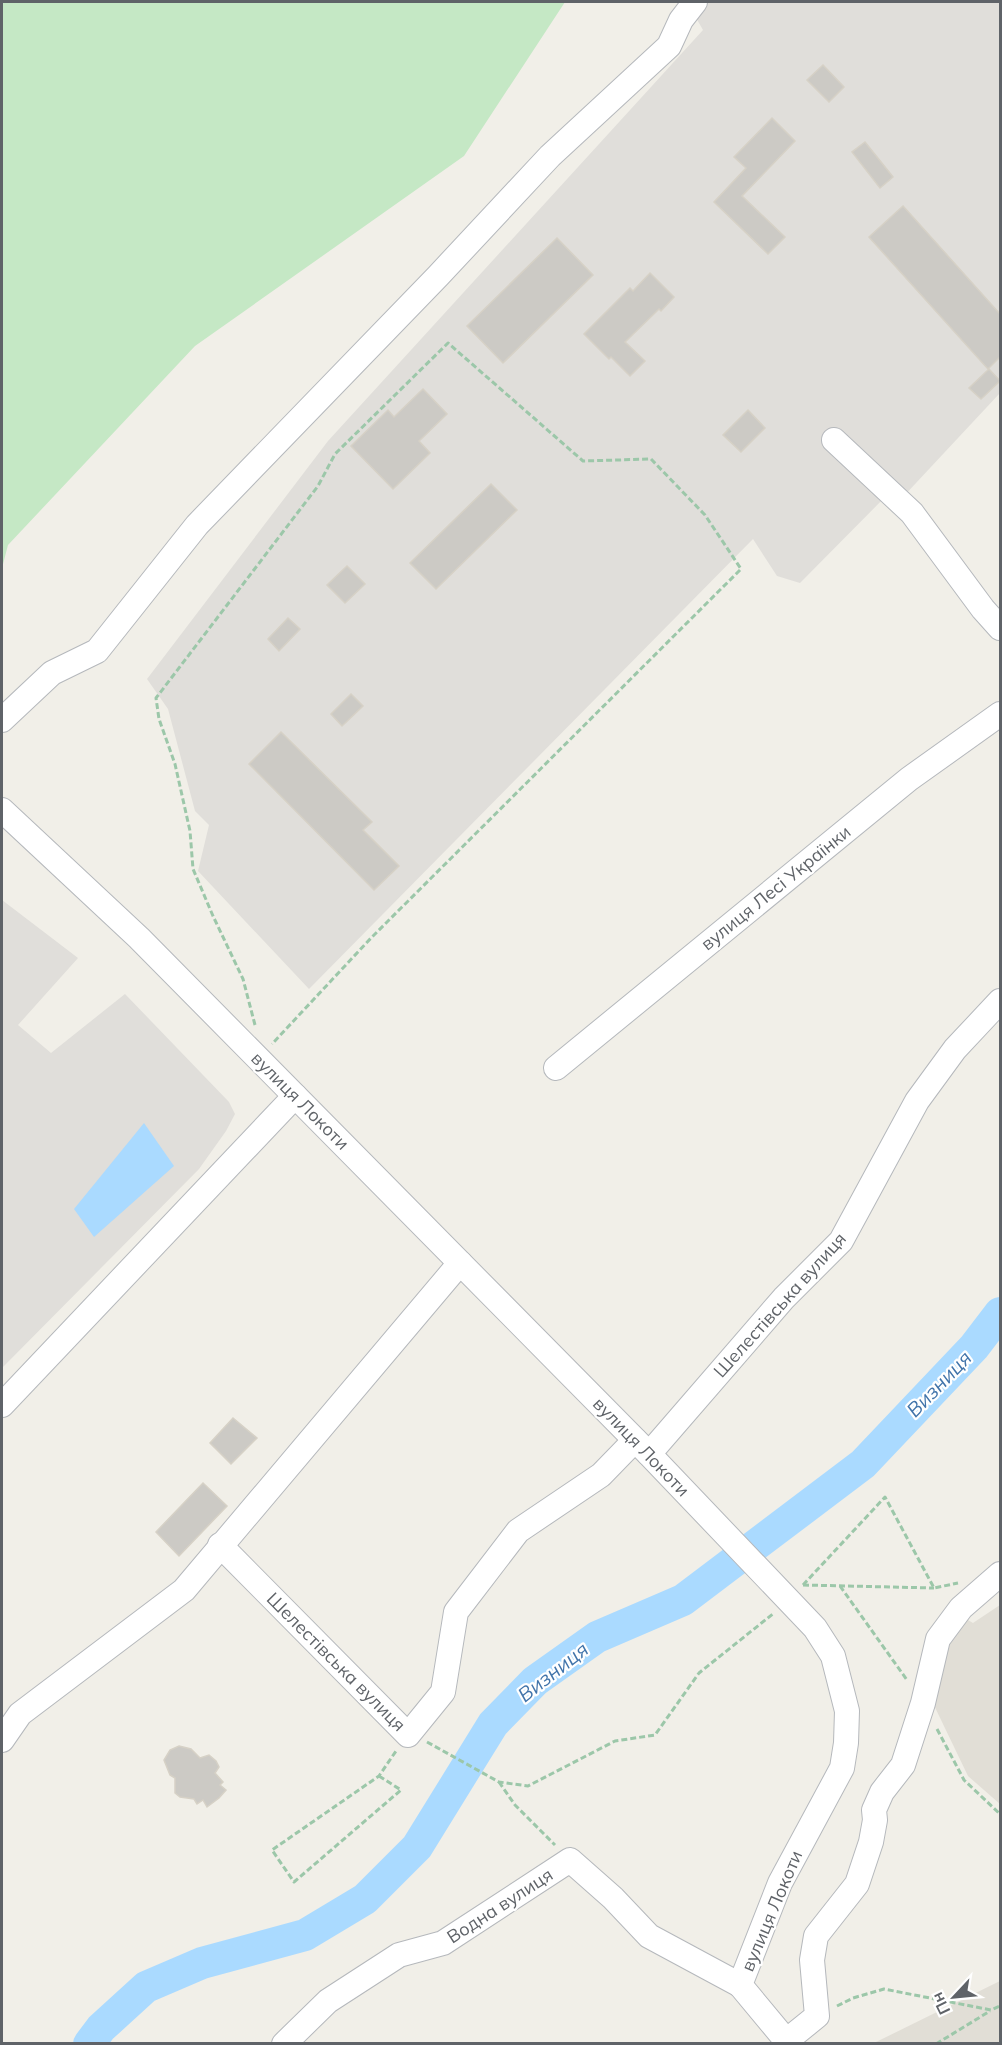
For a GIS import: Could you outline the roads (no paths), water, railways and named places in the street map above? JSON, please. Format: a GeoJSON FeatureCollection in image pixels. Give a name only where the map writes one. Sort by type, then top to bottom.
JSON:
{"type":"FeatureCollection","features":[{"type":"Feature","properties":{"kind":"street"},"geometry":{"type":"LineString","coordinates":[[2,720],[52,673],[97,651],[197,525],[438,276],[550,156],[669,46],[681,20],[695,2]]}},
{"type":"Feature","properties":{"kind":"street"},"geometry":{"type":"LineString","coordinates":[[834,440],[912,513],[983,609],[1000,628]]}},
{"type":"Feature","properties":{"kind":"street","name":"вулиця Лесі Українки"},"geometry":{"type":"LineString","coordinates":[[556,1068],[909,779],[1000,714]]}},
{"type":"Feature","properties":{"kind":"street","name":"вулиця Локоти"},"geometry":{"type":"LineString","coordinates":[[2,810],[261,1056],[295,1096],[785,1595],[815,1628],[833,1656],[847,1711],[846,1743],[842,1768],[780,1883],[740,1985],[788,2042]]}},
{"type":"Feature","properties":{"kind":"street","name":"Шелестівська вулиця"},"geometry":{"type":"LineString","coordinates":[[220,1545],[408,1735],[443,1692],[456,1612],[518,1531],[642,1447],[841,1241],[918,1101],[955,1049],[1000,1001]]}},
{"type":"Feature","properties":{"kind":"street"},"geometry":{"type":"LineString","coordinates":[[2,1405],[295,1096]]}},
{"type":"Feature","properties":{"kind":"street"},"geometry":{"type":"LineString","coordinates":[[2,1740],[21,1714],[184,1590],[460,1263]]}},
{"type":"Feature","properties":{"kind":"street"},"geometry":{"type":"LineString","coordinates":[[788,2042],[817,2016],[812,1960],[816,1936],[857,1884],[871,1842],[875,1820],[874,1810],[882,1792],[903,1765],[923,1703],[938,1639],[961,1608],[1000,1574]]}},
{"type":"Feature","properties":{"kind":"street","name":"Водна вулиця"},"geometry":{"type":"LineString","coordinates":[[284,2043],[328,2001],[399,1955],[443,1943],[570,1860],[613,1898],[649,1936],[740,1985]]}},
{"type":"Feature","properties":{"kind":"water"},"geometry":{"type":"Polygon","coordinates":[[[144,1123],[174,1166],[94,1237],[74,1209],[144,1123]]]}},
{"type":"Feature","properties":{"kind":"waterway","name":"Визниця"},"geometry":{"type":"LineString","coordinates":[[89,2044],[101,2028],[146,1987],[202,1963],[305,1935],[365,1899],[417,1847],[493,1724],[535,1681],[597,1637],[683,1600],[863,1464],[974,1347],[1000,1313]]}}]}
